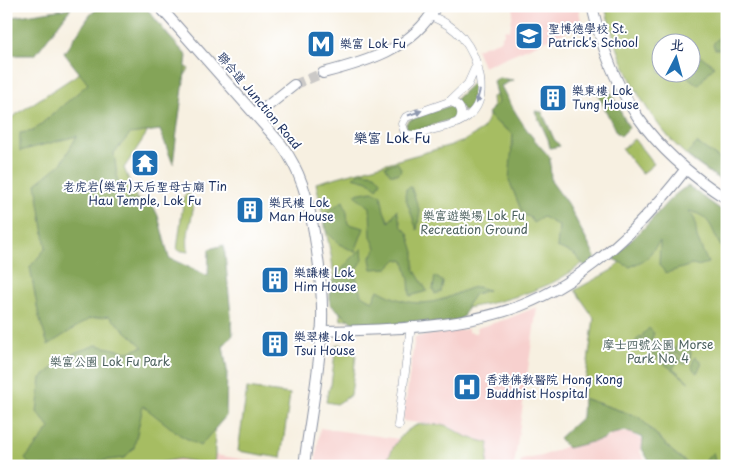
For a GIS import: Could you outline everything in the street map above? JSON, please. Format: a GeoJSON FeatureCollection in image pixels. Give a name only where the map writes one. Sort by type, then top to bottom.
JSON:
{"type":"FeatureCollection","features":[{"type":"Feature","properties":{"kind":"main road","name":"聯合道 Junction Road"},"geometry":{"type":"LineString","coordinates":[[159,6],[290,156],[305,192],[318,254],[321,292],[321,332],[304,466]]}},
{"type":"Feature","properties":{"kind":"main road"},"geometry":{"type":"LineString","coordinates":[[592,6],[612,74],[630,108],[644,127],[685,170],[727,199]]}},
{"type":"Feature","properties":{"kind":"main road"},"geometry":{"type":"LineString","coordinates":[[323,73],[348,67],[389,52],[421,28],[433,10]]}},
{"type":"Feature","properties":{"kind":"main road"},"geometry":{"type":"LineString","coordinates":[[256,115],[294,85]]}},
{"type":"Feature","properties":{"kind":"main road"},"geometry":{"type":"LineString","coordinates":[[321,332],[362,331],[468,320],[520,306],[553,290],[605,256],[685,170]]}},
{"type":"Feature","properties":{"kind":"street"},"geometry":{"type":"LineString","coordinates":[[433,10],[462,37],[469,48],[476,64],[480,75],[477,103],[468,117],[458,122],[413,136],[403,130],[403,121],[408,116],[449,102],[468,84],[476,64]]}},
{"type":"Feature","properties":{"kind":"street"},"geometry":{"type":"LineString","coordinates":[[449,102],[455,103],[461,110],[462,115],[458,122]]}},
{"type":"Feature","properties":{"kind":"street"},"geometry":{"type":"LineString","coordinates":[[399,425],[411,326]]}},
{"type":"Feature","properties":{"kind":"shaded area","name":"聖博德學校 St. Patrick's School"},"geometry":{"type":"Polygon","coordinates":[[[514,6],[578,6],[582,25],[483,67],[476,49],[499,41],[505,29],[510,30],[514,6]]]}},
{"type":"Feature","properties":{"kind":"shaded area","name":"香港佛教醫院 Hong Kong Buddhist Hospital"},"geometry":{"type":"Polygon","coordinates":[[[537,307],[514,466],[487,464],[489,443],[467,437],[449,426],[403,421],[415,337],[468,329],[468,332],[476,333],[477,328],[537,307]]]}},
{"type":"Feature","properties":{"kind":"shaded area"},"geometry":{"type":"Polygon","coordinates":[[[320,428],[399,439],[385,466],[315,466],[320,428]]]}},
{"type":"Feature","properties":{"kind":"shaded area"},"geometry":{"type":"Polygon","coordinates":[[[611,433],[630,433],[642,440],[640,452],[648,466],[520,466],[521,460],[542,456],[567,446],[608,438],[611,433]]]}},
{"type":"Feature","properties":{"kind":"shaded area"},"geometry":{"type":"Polygon","coordinates":[[[215,455],[289,466],[141,466],[179,459],[214,464],[215,455]]]}},
{"type":"Feature","properties":{"kind":"green space","name":"樂富公園 Lok Fu Park"},"geometry":{"type":"Polygon","coordinates":[[[100,6],[145,6],[187,56],[173,164],[160,130],[130,134],[114,153],[120,198],[151,201],[158,216],[169,258],[208,276],[209,249],[224,245],[233,335],[223,346],[227,370],[226,416],[200,446],[180,435],[143,406],[134,448],[124,458],[60,466],[31,466],[25,459],[50,428],[37,412],[41,378],[69,355],[96,345],[128,352],[143,347],[109,316],[89,319],[48,345],[39,317],[30,267],[46,248],[36,184],[61,164],[77,136],[20,151],[20,133],[33,131],[88,84],[64,53],[90,15],[100,6]]]}},
{"type":"Feature","properties":{"kind":"green space"},"geometry":{"type":"Polygon","coordinates":[[[605,6],[727,6],[727,185],[689,157],[669,138],[644,104],[624,66],[605,6]]]}},
{"type":"Feature","properties":{"kind":"green space"},"geometry":{"type":"Polygon","coordinates":[[[71,8],[35,55],[6,55],[6,18],[71,8]]]}},
{"type":"Feature","properties":{"kind":"green space"},"geometry":{"type":"Polygon","coordinates":[[[727,29],[726,49],[715,49],[713,44],[727,29]]]}},
{"type":"Feature","properties":{"kind":"green space","name":"樂富公園 Lok Fu Park"},"geometry":{"type":"Polygon","coordinates":[[[138,35],[189,69],[124,168],[170,279],[213,350],[214,465],[179,459],[141,466],[6,466],[6,121],[138,35]]]}},
{"type":"Feature","properties":{"kind":"green space"},"geometry":{"type":"Polygon","coordinates":[[[701,56],[714,66],[698,85],[694,82],[700,82],[701,56]]]}},
{"type":"Feature","properties":{"kind":"green space"},"geometry":{"type":"Polygon","coordinates":[[[499,78],[513,80],[501,86],[522,123],[550,157],[551,181],[569,206],[595,257],[590,272],[574,254],[557,247],[559,226],[543,217],[533,223],[530,217],[523,215],[509,180],[513,134],[493,120],[488,113],[498,103],[493,81],[499,78]]]}},
{"type":"Feature","properties":{"kind":"green space"},"geometry":{"type":"Polygon","coordinates":[[[474,82],[475,94],[473,101],[467,111],[464,111],[455,100],[474,82]]]}},
{"type":"Feature","properties":{"kind":"green space"},"geometry":{"type":"Polygon","coordinates":[[[606,83],[629,128],[621,136],[616,132],[595,88],[606,83]]]}},
{"type":"Feature","properties":{"kind":"green space","name":"樂富遊樂場 Lok Fu Recreation Ground"},"geometry":{"type":"Polygon","coordinates":[[[499,94],[593,255],[551,283],[521,295],[496,302],[444,311],[341,320],[331,255],[316,183],[462,142],[483,129],[493,106],[492,97],[499,94]]]}},
{"type":"Feature","properties":{"kind":"green space"},"geometry":{"type":"Polygon","coordinates":[[[453,106],[457,110],[458,114],[455,118],[414,131],[407,130],[406,123],[410,120],[453,106]]]}},
{"type":"Feature","properties":{"kind":"green space"},"geometry":{"type":"Polygon","coordinates":[[[535,111],[542,112],[554,139],[560,146],[550,148],[548,139],[535,111]]]}},
{"type":"Feature","properties":{"kind":"green space"},"geometry":{"type":"Polygon","coordinates":[[[634,139],[654,164],[642,174],[622,149],[634,139]]]}},
{"type":"Feature","properties":{"kind":"green space"},"geometry":{"type":"Polygon","coordinates":[[[697,143],[727,164],[727,185],[686,155],[697,143]]]}},
{"type":"Feature","properties":{"kind":"green space"},"geometry":{"type":"Polygon","coordinates":[[[397,162],[401,169],[399,174],[390,174],[385,166],[397,162]]]}},
{"type":"Feature","properties":{"kind":"green space"},"geometry":{"type":"Polygon","coordinates":[[[362,172],[375,174],[381,181],[377,189],[368,181],[353,177],[362,172]]]}},
{"type":"Feature","properties":{"kind":"green space"},"geometry":{"type":"Polygon","coordinates":[[[688,186],[727,214],[727,254],[709,223],[698,214],[689,211],[695,220],[697,238],[708,263],[697,266],[692,265],[666,273],[659,265],[660,241],[646,259],[630,267],[613,259],[670,200],[688,186]]]}},
{"type":"Feature","properties":{"kind":"green space"},"geometry":{"type":"Polygon","coordinates":[[[411,187],[420,212],[417,230],[405,196],[406,189],[411,187]]]}},
{"type":"Feature","properties":{"kind":"green space"},"geometry":{"type":"Polygon","coordinates":[[[372,191],[381,195],[384,211],[389,222],[397,210],[401,226],[408,233],[414,252],[414,269],[427,291],[410,296],[409,280],[404,261],[397,259],[388,268],[372,269],[370,259],[376,248],[371,237],[370,207],[355,194],[372,191]]]}},
{"type":"Feature","properties":{"kind":"green space"},"geometry":{"type":"Polygon","coordinates":[[[189,193],[193,211],[188,238],[188,252],[177,250],[184,196],[189,193]]]}},
{"type":"Feature","properties":{"kind":"green space","name":"摩士四號公園 Morse Park No. 4"},"geometry":{"type":"Polygon","coordinates":[[[683,196],[727,218],[727,466],[691,466],[673,452],[639,417],[583,398],[594,318],[575,290],[612,270],[683,196]]]}},
{"type":"Feature","properties":{"kind":"green space"},"geometry":{"type":"Polygon","coordinates":[[[343,201],[347,212],[348,224],[364,228],[355,252],[339,244],[326,231],[326,212],[343,201]]]}},
{"type":"Feature","properties":{"kind":"green space"},"geometry":{"type":"Polygon","coordinates":[[[362,248],[363,260],[355,272],[361,295],[373,301],[378,290],[394,298],[426,303],[446,298],[473,287],[488,290],[475,294],[468,304],[463,317],[446,329],[419,329],[405,322],[381,327],[355,325],[330,304],[330,284],[362,248]]]}},
{"type":"Feature","properties":{"kind":"green space"},"geometry":{"type":"Polygon","coordinates":[[[435,276],[443,282],[441,292],[435,294],[433,289],[435,276]]]}},
{"type":"Feature","properties":{"kind":"green space"},"geometry":{"type":"Polygon","coordinates":[[[649,328],[654,333],[651,341],[675,350],[678,342],[682,343],[691,352],[690,359],[649,343],[642,335],[649,328]]]}},
{"type":"Feature","properties":{"kind":"green space"},"geometry":{"type":"Polygon","coordinates":[[[640,336],[648,344],[689,362],[685,364],[678,361],[673,368],[689,382],[635,342],[640,336]]]}},
{"type":"Feature","properties":{"kind":"green space"},"geometry":{"type":"Polygon","coordinates":[[[339,344],[356,355],[351,395],[337,404],[326,402],[331,385],[336,345],[339,344]]]}},
{"type":"Feature","properties":{"kind":"green space"},"geometry":{"type":"Polygon","coordinates":[[[695,357],[702,362],[697,373],[692,366],[695,357]]]}},
{"type":"Feature","properties":{"kind":"green space"},"geometry":{"type":"Polygon","coordinates":[[[247,388],[290,394],[281,458],[238,451],[247,388]]]}},
{"type":"Feature","properties":{"kind":"green space"},"geometry":{"type":"Polygon","coordinates":[[[583,398],[639,417],[673,452],[691,466],[652,466],[642,449],[643,438],[625,431],[609,435],[604,439],[568,448],[559,438],[582,417],[583,398]]]}},
{"type":"Feature","properties":{"kind":"green space"},"geometry":{"type":"Polygon","coordinates":[[[421,424],[445,425],[467,437],[489,443],[487,466],[385,466],[398,440],[408,430],[421,424]]]}},
{"type":"Feature","properties":{"kind":"green space"},"geometry":{"type":"Polygon","coordinates":[[[713,452],[716,466],[701,466],[713,452]]]}},
{"type":"Feature","properties":{"kind":"tunnel"},"geometry":{"type":"LineString","coordinates":[[294,85],[323,73]]}},
{"type":"Feature","properties":{"kind":"place","name":"聖博德學校 St. Patrick's School"},"geometry":{"type":"Point","coordinates":[529,36]}},
{"type":"Feature","properties":{"kind":"place","name":"樂富 Lok Fu"},"geometry":{"type":"Point","coordinates":[321,44]}},
{"type":"Feature","properties":{"kind":"place","name":"樂東樓 Lok Tung House"},"geometry":{"type":"Point","coordinates":[553,98]}},
{"type":"Feature","properties":{"kind":"place","name":"老虎岩(樂富)天后聖母古廟 Tin Hau Temple, Lok Fu"},"geometry":{"type":"Point","coordinates":[145,163]}},
{"type":"Feature","properties":{"kind":"place","name":"樂民樓 Lok Man House"},"geometry":{"type":"Point","coordinates":[250,210]}},
{"type":"Feature","properties":{"kind":"place","name":"樂謙樓 Lok Him House"},"geometry":{"type":"Point","coordinates":[275,280]}},
{"type":"Feature","properties":{"kind":"place","name":"樂翠樓 Lok Tsui House"},"geometry":{"type":"Point","coordinates":[275,344]}},
{"type":"Feature","properties":{"kind":"place","name":"香港佛教醫院 Hong Kong Buddhist Hospital"},"geometry":{"type":"Point","coordinates":[467,387]}},
{"type":"Feature","properties":{"kind":"district","name":"樂富 Lok Fu"},"geometry":{"type":"Point","coordinates":[392,138]}}]}
